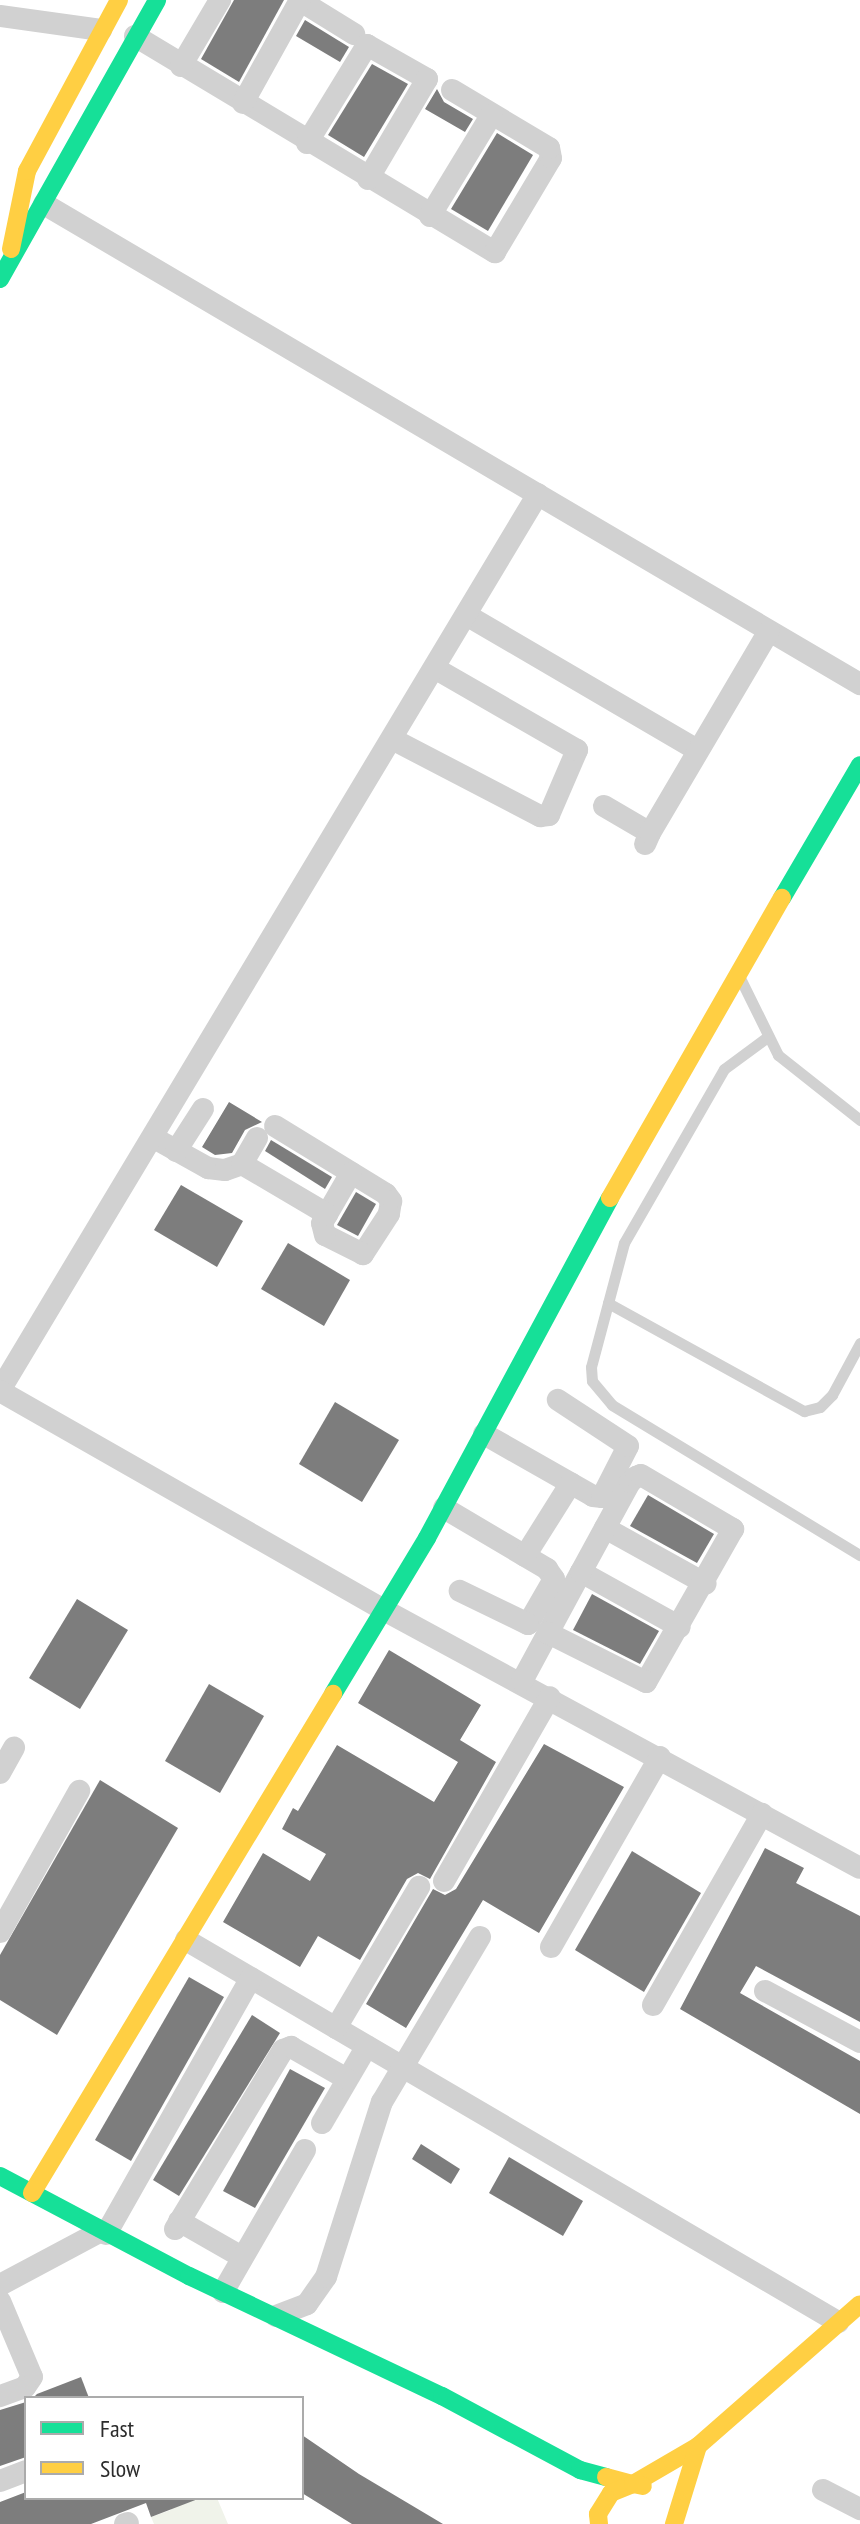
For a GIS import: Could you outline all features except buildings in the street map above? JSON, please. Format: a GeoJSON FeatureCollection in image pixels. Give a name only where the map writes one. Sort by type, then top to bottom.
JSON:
{"type":"FeatureCollection","features":[{"type":"Feature","properties":{"kind":"street"},"geometry":{"type":"LineString","coordinates":[[4,272],[21,184],[119,0]]}},
{"type":"Feature","properties":{"kind":"street"},"geometry":{"type":"LineString","coordinates":[[4,272],[157,0]]}},
{"type":"Feature","properties":{"kind":"street"},"geometry":{"type":"LineString","coordinates":[[181,66],[220,0]]}},
{"type":"Feature","properties":{"kind":"street"},"geometry":{"type":"LineString","coordinates":[[243,103],[300,0],[354,34]]}},
{"type":"Feature","properties":{"kind":"street"},"geometry":{"type":"LineString","coordinates":[[0,16],[101,30]]}},
{"type":"Feature","properties":{"kind":"street"},"geometry":{"type":"LineString","coordinates":[[135,36],[486,250],[502,246],[551,158],[549,148],[452,90]]}},
{"type":"Feature","properties":{"kind":"street"},"geometry":{"type":"LineString","coordinates":[[307,143],[367,45],[427,79],[368,179]]}},
{"type":"Feature","properties":{"kind":"street"},"geometry":{"type":"LineString","coordinates":[[430,216],[492,114]]}},
{"type":"Feature","properties":{"kind":"street"},"geometry":{"type":"LineString","coordinates":[[44,204],[860,684]]}},
{"type":"Feature","properties":{"kind":"street"},"geometry":{"type":"LineString","coordinates":[[538,494],[394,740],[0,1390],[384,1610],[522,1681],[860,1868]]}},
{"type":"Feature","properties":{"kind":"street"},"geometry":{"type":"LineString","coordinates":[[468,616],[697,750]]}},
{"type":"Feature","properties":{"kind":"street"},"geometry":{"type":"LineString","coordinates":[[604,806],[648,838],[769,631]]}},
{"type":"Feature","properties":{"kind":"street"},"geometry":{"type":"LineString","coordinates":[[394,740],[540,816],[549,815],[577,750],[436,669]]}},
{"type":"Feature","properties":{"kind":"street"},"geometry":{"type":"LineString","coordinates":[[32,2193],[444,1508],[647,1129],[860,765]]}},
{"type":"Feature","properties":{"kind":"street"},"geometry":{"type":"LineString","coordinates":[[176,1151],[203,1109]]}},
{"type":"Feature","properties":{"kind":"street"},"geometry":{"type":"LineString","coordinates":[[154,1138],[216,1170],[242,1164],[266,1132],[351,1173],[391,1201],[370,1250],[356,1251],[325,1235],[327,1214],[351,1173]]}},
{"type":"Feature","properties":{"kind":"street"},"geometry":{"type":"LineString","coordinates":[[242,1164],[327,1214]]}},
{"type":"Feature","properties":{"kind":"street"},"geometry":{"type":"LineString","coordinates":[[484,1434],[602,1497],[628,1446],[558,1400]]}},
{"type":"Feature","properties":{"kind":"street"},"geometry":{"type":"LineString","coordinates":[[522,1681],[581,1572],[630,1482],[641,1475],[729,1524],[733,1536],[650,1679],[640,1682],[548,1633]]}},
{"type":"Feature","properties":{"kind":"street"},"geometry":{"type":"LineString","coordinates":[[525,1556],[571,1483]]}},
{"type":"Feature","properties":{"kind":"street"},"geometry":{"type":"LineString","coordinates":[[444,1508],[525,1556],[554,1579],[528,1624],[460,1591]]}},
{"type":"Feature","properties":{"kind":"street"},"geometry":{"type":"LineString","coordinates":[[605,1528],[706,1584]]}},
{"type":"Feature","properties":{"kind":"street"},"geometry":{"type":"LineString","coordinates":[[581,1572],[680,1627]]}},
{"type":"Feature","properties":{"kind":"street"},"geometry":{"type":"LineString","coordinates":[[444,1881],[550,1697]]}},
{"type":"Feature","properties":{"kind":"street"},"geometry":{"type":"LineString","coordinates":[[0,1773],[14,1748]]}},
{"type":"Feature","properties":{"kind":"street"},"geometry":{"type":"LineString","coordinates":[[551,1947],[660,1757]]}},
{"type":"Feature","properties":{"kind":"street"},"geometry":{"type":"LineString","coordinates":[[0,1932],[79,1791]]}},
{"type":"Feature","properties":{"kind":"street"},"geometry":{"type":"LineString","coordinates":[[653,2005],[762,1814]]}},
{"type":"Feature","properties":{"kind":"street"},"geometry":{"type":"LineString","coordinates":[[336,2028],[419,1887]]}},
{"type":"Feature","properties":{"kind":"street"},"geometry":{"type":"LineString","coordinates":[[276,2316],[307,2304],[326,2277],[382,2102],[480,1937]]}},
{"type":"Feature","properties":{"kind":"street"},"geometry":{"type":"LineString","coordinates":[[186,1940],[403,2067],[851,2317],[698,2446],[633,2484],[611,2493],[599,2519]]}},
{"type":"Feature","properties":{"kind":"street"},"geometry":{"type":"LineString","coordinates":[[0,2285],[103,2232],[251,1978]]}},
{"type":"Feature","properties":{"kind":"street"},"geometry":{"type":"LineString","coordinates":[[765,1991],[860,2042]]}},
{"type":"Feature","properties":{"kind":"street"},"geometry":{"type":"LineString","coordinates":[[322,2123],[367,2046]]}},
{"type":"Feature","properties":{"kind":"street"},"geometry":{"type":"LineString","coordinates":[[240,2256],[177,2225],[283,2050],[291,2047],[347,2079]]}},
{"type":"Feature","properties":{"kind":"street"},"geometry":{"type":"LineString","coordinates":[[223,2292],[240,2256],[305,2150]]}},
{"type":"Feature","properties":{"kind":"street"},"geometry":{"type":"LineString","coordinates":[[0,2176],[103,2232],[580,2470],[657,2491],[673,2523]]}},
{"type":"Feature","properties":{"kind":"street"},"geometry":{"type":"LineString","coordinates":[[0,2301],[32,2377],[25,2387],[0,2396]]}},
{"type":"Feature","properties":{"kind":"street"},"geometry":{"type":"LineString","coordinates":[[673,2523],[698,2446]]}},
{"type":"Feature","properties":{"kind":"street"},"geometry":{"type":"LineString","coordinates":[[580,2470],[599,2519]]}},
{"type":"Feature","properties":{"kind":"street"},"geometry":{"type":"LineString","coordinates":[[0,2481],[24,2472]]}},
{"type":"Feature","properties":{"kind":"street"},"geometry":{"type":"LineString","coordinates":[[823,2490],[860,2509]]}},
{"type":"Feature","properties":{"kind":"lane"},"geometry":{"type":"LineString","coordinates":[[738,974],[766,1038],[799,1074],[860,1120]]}},
{"type":"Feature","properties":{"kind":"lane"},"geometry":{"type":"LineString","coordinates":[[766,1038],[740,1052],[704,1100],[624,1243],[591,1367],[599,1395],[860,1555]]}},
{"type":"Feature","properties":{"kind":"lane"},"geometry":{"type":"LineString","coordinates":[[608,1303],[804,1411],[820,1407],[832,1395],[860,1343]]}},
{"type":"Feature","properties":{"kind":"shaded area"},"geometry":{"type":"Polygon","coordinates":[[[168,2500],[218,2500],[228,2524],[154,2524],[151,2517],[171,2510],[168,2500]]]}},
{"type":"Feature","properties":{"kind":"traffic: fast"},"geometry":{"type":"LineString","coordinates":[[0,279],[157,0]]}},
{"type":"Feature","properties":{"kind":"traffic: fast"},"geometry":{"type":"LineString","coordinates":[[782,898],[860,765]]}},
{"type":"Feature","properties":{"kind":"traffic: fast"},"geometry":{"type":"LineString","coordinates":[[333,1694],[427,1538],[610,1198]]}},
{"type":"Feature","properties":{"kind":"traffic: fast"},"geometry":{"type":"LineString","coordinates":[[0,2176],[189,2276],[442,2396],[580,2470],[606,2477]]}},
{"type":"Feature","properties":{"kind":"traffic: slow"},"geometry":{"type":"LineString","coordinates":[[11,249],[27,171],[119,0]]}},
{"type":"Feature","properties":{"kind":"traffic: slow"},"geometry":{"type":"LineString","coordinates":[[610,1198],[782,898]]}},
{"type":"Feature","properties":{"kind":"traffic: slow"},"geometry":{"type":"LineString","coordinates":[[32,2193],[333,1694]]}},
{"type":"Feature","properties":{"kind":"traffic: slow"},"geometry":{"type":"LineString","coordinates":[[698,2446],[860,2304]]}},
{"type":"Feature","properties":{"kind":"traffic: slow"},"geometry":{"type":"LineString","coordinates":[[606,2477],[633,2484],[698,2446],[674,2524]]}},
{"type":"Feature","properties":{"kind":"traffic: slow"},"geometry":{"type":"LineString","coordinates":[[599,2524],[598,2514],[611,2493],[633,2484],[643,2486]]}}]}
